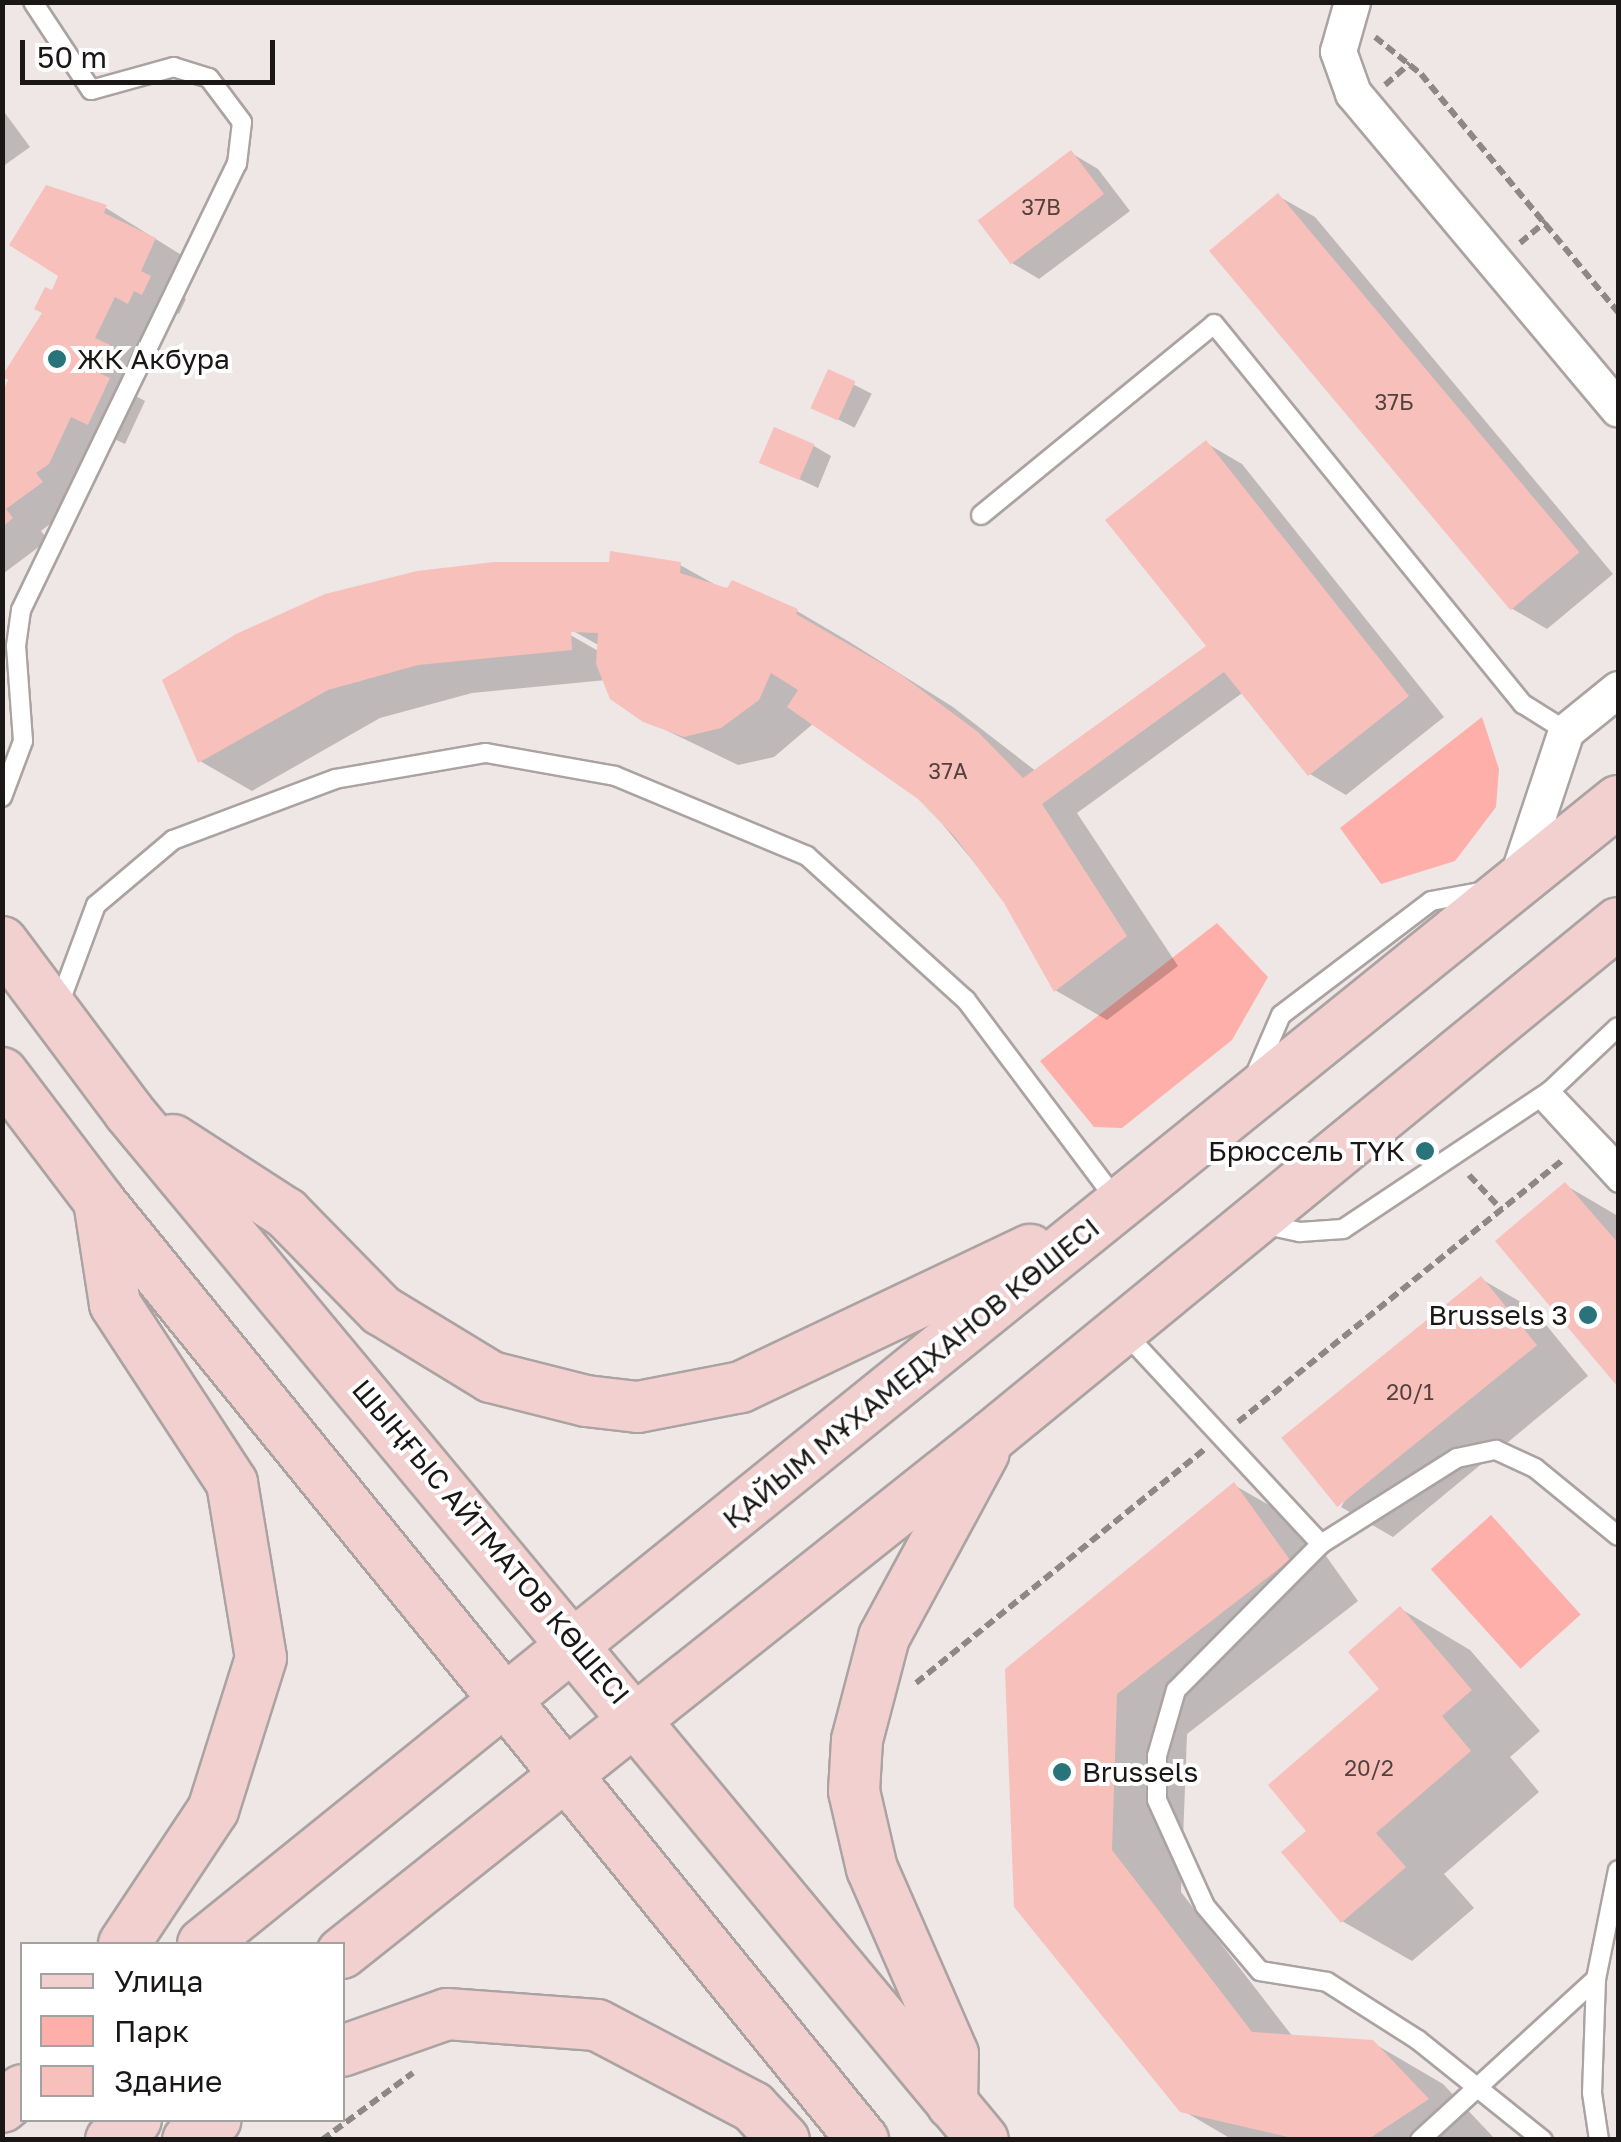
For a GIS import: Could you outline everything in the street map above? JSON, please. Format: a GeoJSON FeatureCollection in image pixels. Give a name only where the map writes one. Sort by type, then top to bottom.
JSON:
{"type":"FeatureCollection","features":[{"type":"Feature","properties":{"kind":"main road","name":"ҚАЙЫМ МҰХАМЕДХАНОВ КӨШЕСІ"},"geometry":{"type":"LineString","coordinates":[[205,1942],[1618,801]]}},
{"type":"Feature","properties":{"kind":"main road"},"geometry":{"type":"LineString","coordinates":[[345,1951],[992,1436],[1618,923]]}},
{"type":"Feature","properties":{"kind":"main road","name":"ШЫҢҒЫС АЙТМАТОВ КӨШЕСІ"},"geometry":{"type":"LineString","coordinates":[[2,942],[129,1112],[636,1716],[968,2122]]}},
{"type":"Feature","properties":{"kind":"main road"},"geometry":{"type":"LineString","coordinates":[[2,1073],[99,1201],[863,2140]]}},
{"type":"Feature","properties":{"kind":"main road"},"geometry":{"type":"LineString","coordinates":[[129,1112],[286,1213],[381,1310],[490,1377],[638,1407],[741,1387],[849,1341],[1120,1204]]}},
{"type":"Feature","properties":{"kind":"main road"},"geometry":{"type":"LineString","coordinates":[[99,1201],[115,1304],[232,1483],[260,1658],[213,1810],[125,1942]]}},
{"type":"Feature","properties":{"kind":"main road"},"geometry":{"type":"LineString","coordinates":[[968,2122],[953,2054],[872,1869],[854,1790],[857,1740],[884,1637],[992,1436]]}},
{"type":"Feature","properties":{"kind":"main road"},"geometry":{"type":"LineString","coordinates":[[345,2050],[447,2014],[596,2025],[753,2107],[784,2140]]}},
{"type":"Feature","properties":{"kind":"main road"},"geometry":{"type":"LineString","coordinates":[[111,2140],[134,2122]]}},
{"type":"Feature","properties":{"kind":"main road"},"geometry":{"type":"LineString","coordinates":[[188,2140],[213,2122]]}},
{"type":"Feature","properties":{"kind":"street"},"geometry":{"type":"LineString","coordinates":[[1349,11],[1338,51],[1353,93],[1618,409]]}},
{"type":"Feature","properties":{"kind":"street"},"geometry":{"type":"LineString","coordinates":[[1515,885],[1566,731],[1618,689]]}},
{"type":"Feature","properties":{"kind":"lane"},"geometry":{"type":"LineString","coordinates":[[2,797],[23,741],[21,610],[237,164],[242,122],[208,78],[174,67],[91,90],[33,2]]}},
{"type":"Feature","properties":{"kind":"lane"},"geometry":{"type":"LineString","coordinates":[[981,515],[1214,324],[1523,704],[1566,731]]}},
{"type":"Feature","properties":{"kind":"lane"},"geometry":{"type":"LineString","coordinates":[[56,1012],[96,905],[173,840],[335,779],[486,753],[615,776],[807,856],[966,1000],[1120,1204]]}},
{"type":"Feature","properties":{"kind":"lane"},"geometry":{"type":"LineString","coordinates":[[1250,1221],[1300,1232],[1343,1229],[1545,1095],[1618,1027]]}},
{"type":"Feature","properties":{"kind":"lane"},"geometry":{"type":"LineString","coordinates":[[1545,1095],[1618,1162]]}},
{"type":"Feature","properties":{"kind":"lane"},"geometry":{"type":"LineString","coordinates":[[1545,1095],[1618,1183]]}},
{"type":"Feature","properties":{"kind":"lane"},"geometry":{"type":"LineString","coordinates":[[1122,1329],[1321,1544]]}},
{"type":"Feature","properties":{"kind":"lane"},"geometry":{"type":"LineString","coordinates":[[1544,2140],[1477,2084],[1327,1982],[1260,1971],[1205,1906],[1157,1800],[1157,1756],[1176,1690],[1321,1544],[1457,1458],[1496,1450],[1536,1468],[1618,1536]]}},
{"type":"Feature","properties":{"kind":"lane"},"geometry":{"type":"LineString","coordinates":[[1599,2140],[1592,2093],[1596,1979],[1618,1870]]}},
{"type":"Feature","properties":{"kind":"lane"},"geometry":{"type":"LineString","coordinates":[[1420,2140],[1596,1979]]}},
{"type":"Feature","properties":{"kind":"path"},"geometry":{"type":"LineString","coordinates":[[1349,11],[1421,74],[1618,312]]}},
{"type":"Feature","properties":{"kind":"path"},"geometry":{"type":"LineString","coordinates":[[1470,1175],[1501,1209]]}},
{"type":"Feature","properties":{"kind":"path"},"geometry":{"type":"LineString","coordinates":[[322,2140],[421,2068]]}},
{"type":"Feature","properties":{"kind":"green space"},"geometry":{"type":"Polygon","coordinates":[[[1482,717],[1499,769],[1496,807],[1455,861],[1381,884],[1340,828],[1482,717]]]}},
{"type":"Feature","properties":{"kind":"green space"},"geometry":{"type":"Polygon","coordinates":[[[1217,923],[1268,977],[1232,1040],[1122,1128],[1094,1127],[1040,1061],[1217,923]]]}},
{"type":"Feature","properties":{"kind":"green space"},"geometry":{"type":"Polygon","coordinates":[[[1491,1515],[1581,1615],[1520,1669],[1431,1569],[1491,1515]]]}},
{"type":"Feature","properties":{"kind":"building"},"geometry":{"type":"Polygon","coordinates":[[[1071,150],[1104,194],[1011,264],[978,220],[1071,150]]]}},
{"type":"Feature","properties":{"kind":"building","name":"ЖК Акбура"},"geometry":{"type":"Polygon","coordinates":[[[46,185],[107,205],[104,213],[156,238],[141,271],[151,276],[142,295],[134,291],[128,304],[115,297],[95,338],[110,345],[97,372],[110,378],[88,425],[71,417],[49,464],[36,473],[43,482],[6,509],[13,518],[2,527],[2,393],[8,380],[2,376],[42,313],[34,309],[45,287],[52,290],[58,276],[9,245],[46,185]]]}},
{"type":"Feature","properties":{"kind":"building"},"geometry":{"type":"Polygon","coordinates":[[[1278,193],[1579,552],[1511,610],[1209,251],[1278,193]]]}},
{"type":"Feature","properties":{"kind":"building"},"geometry":{"type":"Polygon","coordinates":[[[828,369],[855,381],[838,420],[811,408],[828,369]]]}},
{"type":"Feature","properties":{"kind":"building"},"geometry":{"type":"Polygon","coordinates":[[[774,427],[815,444],[799,480],[759,463],[774,427]]]}},
{"type":"Feature","properties":{"kind":"building"},"geometry":{"type":"Polygon","coordinates":[[[1206,440],[1409,696],[1308,776],[1224,672],[1042,804],[1127,936],[1054,992],[1004,903],[955,837],[918,799],[787,707],[798,690],[771,673],[759,700],[721,728],[684,737],[643,722],[610,699],[596,664],[598,633],[571,632],[572,650],[418,665],[328,690],[198,763],[162,680],[236,634],[325,594],[417,571],[494,562],[609,562],[610,551],[681,562],[680,573],[727,588],[732,580],[798,609],[796,614],[900,674],[978,732],[1023,778],[1206,646],[1105,520],[1206,440]]]}},
{"type":"Feature","properties":{"kind":"building","name":"Brussels 3"},"geometry":{"type":"Polygon","coordinates":[[[1565,1182],[1618,1243],[1618,1387],[1495,1241],[1565,1182]]]}},
{"type":"Feature","properties":{"kind":"building"},"geometry":{"type":"Polygon","coordinates":[[[1481,1276],[1537,1345],[1337,1507],[1281,1438],[1481,1276]]]}},
{"type":"Feature","properties":{"kind":"building","name":"Brussels"},"geometry":{"type":"Polygon","coordinates":[[[1234,1482],[1290,1560],[1117,1694],[1112,1850],[1252,2032],[1373,2040],[1429,2099],[1367,2140],[1301,2140],[1180,2112],[1014,1907],[1005,1669],[1234,1482]]]}},
{"type":"Feature","properties":{"kind":"building","name":"Brussels"},"geometry":{"type":"Polygon","coordinates":[[[1400,1606],[1472,1690],[1442,1716],[1471,1751],[1376,1833],[1406,1867],[1341,1923],[1281,1852],[1306,1831],[1268,1785],[1379,1689],[1348,1652],[1400,1606]]]}},
{"type":"Feature","properties":{"kind":"place","name":"ЖК Акбура"},"geometry":{"type":"Point","coordinates":[57,359]}},
{"type":"Feature","properties":{"kind":"place","name":"Брюссель ТҮК"},"geometry":{"type":"Point","coordinates":[1425,1151]}},
{"type":"Feature","properties":{"kind":"place","name":"Brussels 3"},"geometry":{"type":"Point","coordinates":[1588,1315]}},
{"type":"Feature","properties":{"kind":"place","name":"Brussels"},"geometry":{"type":"Point","coordinates":[1062,1772]}}]}
